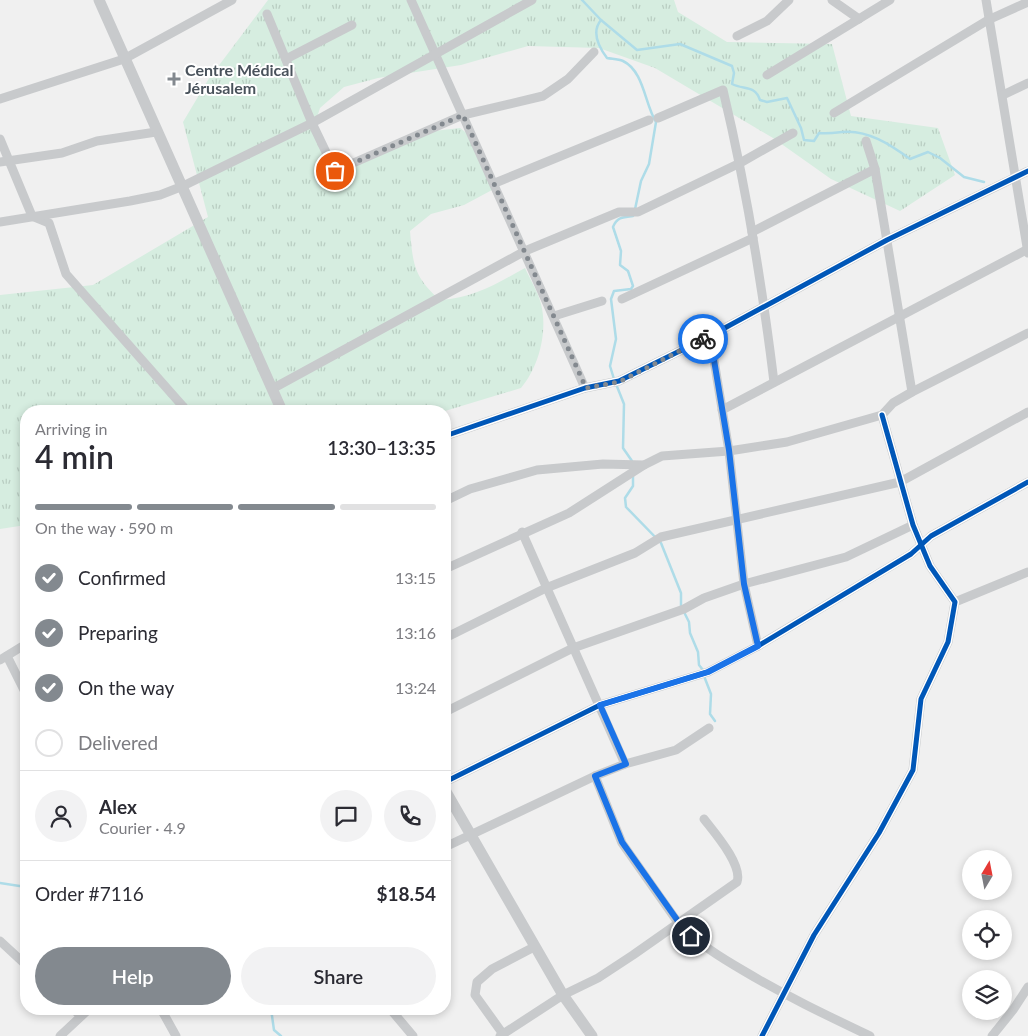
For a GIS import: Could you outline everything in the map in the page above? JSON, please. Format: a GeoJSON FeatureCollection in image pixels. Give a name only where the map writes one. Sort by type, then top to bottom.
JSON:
{"type":"FeatureCollection","features":[{"type":"Feature","properties":{"kind":"street"},"geometry":{"type":"LineString","coordinates":[[99,0],[156,132],[183,186],[279,405]]}},
{"type":"Feature","properties":{"kind":"street"},"geometry":{"type":"LineString","coordinates":[[0,98],[124,59],[232,0]]}},
{"type":"Feature","properties":{"kind":"street"},"geometry":{"type":"LineString","coordinates":[[411,0],[526,251],[586,388]]}},
{"type":"Feature","properties":{"kind":"street"},"geometry":{"type":"LineString","coordinates":[[0,222],[130,201],[183,186],[312,123],[532,0]]}},
{"type":"Feature","properties":{"kind":"street"},"geometry":{"type":"LineString","coordinates":[[737,36],[767,21],[789,0]]}},
{"type":"Feature","properties":{"kind":"street"},"geometry":{"type":"LineString","coordinates":[[832,0],[859,19]]}},
{"type":"Feature","properties":{"kind":"street"},"geometry":{"type":"LineString","coordinates":[[767,75],[890,0]]}},
{"type":"Feature","properties":{"kind":"street"},"geometry":{"type":"LineString","coordinates":[[722,410],[1028,251],[986,0]]}},
{"type":"Feature","properties":{"kind":"street"},"geometry":{"type":"LineString","coordinates":[[834,113],[988,20],[1028,2]]}},
{"type":"Feature","properties":{"kind":"street"},"geometry":{"type":"LineString","coordinates":[[267,14],[312,123],[335,171],[463,115],[543,96],[568,79],[594,52]]}},
{"type":"Feature","properties":{"kind":"street"},"geometry":{"type":"LineString","coordinates":[[286,59],[352,25]]}},
{"type":"Feature","properties":{"kind":"street"},"geometry":{"type":"LineString","coordinates":[[1003,95],[1028,83]]}},
{"type":"Feature","properties":{"kind":"street"},"geometry":{"type":"LineString","coordinates":[[495,183],[723,90],[740,163],[753,235],[765,306],[774,382]]}},
{"type":"Feature","properties":{"kind":"street"},"geometry":{"type":"LineString","coordinates":[[4,161],[62,153],[97,141],[156,132]]}},
{"type":"Feature","properties":{"kind":"street"},"geometry":{"type":"LineString","coordinates":[[272,389],[526,251],[619,212],[635,212],[740,163],[793,133]]}},
{"type":"Feature","properties":{"kind":"street"},"geometry":{"type":"LineString","coordinates":[[0,139],[4,161],[32,216],[49,223],[66,274],[182,405]]}},
{"type":"Feature","properties":{"kind":"street"},"geometry":{"type":"LineString","coordinates":[[866,141],[875,169],[912,392]]}},
{"type":"Feature","properties":{"kind":"street"},"geometry":{"type":"LineString","coordinates":[[622,300],[753,235],[875,169]]}},
{"type":"Feature","properties":{"kind":"street"},"geometry":{"type":"LineString","coordinates":[[451,434],[586,388],[616,382],[710,336],[887,240],[1028,170]]}},
{"type":"Feature","properties":{"kind":"street"},"geometry":{"type":"LineString","coordinates":[[554,316],[602,302]]}},
{"type":"Feature","properties":{"kind":"street"},"geometry":{"type":"LineString","coordinates":[[451,566],[522,532],[569,514],[644,465],[662,456],[788,442],[882,415],[893,403],[912,392],[1028,333]]}},
{"type":"Feature","properties":{"kind":"street"},"geometry":{"type":"LineString","coordinates":[[710,336],[729,450],[744,584],[758,646]]}},
{"type":"Feature","properties":{"kind":"street"},"geometry":{"type":"LineString","coordinates":[[451,635],[546,588],[635,553],[658,539],[736,518],[900,482],[1028,412]]}},
{"type":"Feature","properties":{"kind":"street"},"geometry":{"type":"LineString","coordinates":[[762,1036],[814,935],[879,833],[913,770],[921,699],[948,642],[955,602],[930,566],[913,525],[882,415]]}},
{"type":"Feature","properties":{"kind":"street"},"geometry":{"type":"LineString","coordinates":[[451,498],[470,489],[537,470],[604,464],[644,465]]}},
{"type":"Feature","properties":{"kind":"street"},"geometry":{"type":"LineString","coordinates":[[451,779],[600,705],[705,673],[758,646],[911,554],[931,536],[1028,482]]}},
{"type":"Feature","properties":{"kind":"street"},"geometry":{"type":"LineString","coordinates":[[451,709],[573,648],[681,610],[704,598],[744,584],[846,557],[913,525]]}},
{"type":"Feature","properties":{"kind":"street"},"geometry":{"type":"LineString","coordinates":[[522,532],[626,764]]}},
{"type":"Feature","properties":{"kind":"street"},"geometry":{"type":"LineString","coordinates":[[955,602],[1028,572]]}},
{"type":"Feature","properties":{"kind":"street"},"geometry":{"type":"LineString","coordinates":[[20,648],[3,658],[20,685]]}},
{"type":"Feature","properties":{"kind":"street"},"geometry":{"type":"LineString","coordinates":[[451,844],[595,776],[626,764],[676,750],[709,728]]}},
{"type":"Feature","properties":{"kind":"street"},"geometry":{"type":"LineString","coordinates":[[595,776],[622,842],[680,924],[706,948],[784,995],[870,1036]]}},
{"type":"Feature","properties":{"kind":"street"},"geometry":{"type":"LineString","coordinates":[[451,801],[534,947],[563,995],[592,1036]]}},
{"type":"Feature","properties":{"kind":"street"},"geometry":{"type":"LineString","coordinates":[[534,947],[492,969],[477,982],[475,995],[502,1035],[563,995],[598,978],[680,924],[737,882],[739,877],[722,843],[704,819]]}},
{"type":"Feature","properties":{"kind":"street"},"geometry":{"type":"LineString","coordinates":[[0,941],[20,959]]}},
{"type":"Feature","properties":{"kind":"street"},"geometry":{"type":"LineString","coordinates":[[992,1036],[1013,1010],[1028,987]]}},
{"type":"Feature","properties":{"kind":"street"},"geometry":{"type":"LineString","coordinates":[[164,1015],[176,1036]]}},
{"type":"Feature","properties":{"kind":"street"},"geometry":{"type":"LineString","coordinates":[[395,1015],[413,1036]]}},
{"type":"Feature","properties":{"kind":"street"},"geometry":{"type":"LineString","coordinates":[[60,1036],[81,1016]]}},
{"type":"Feature","properties":{"kind":"green space"},"geometry":{"type":"Polygon","coordinates":[[[268,0],[674,0],[678,12],[727,42],[832,44],[851,116],[938,128],[955,175],[900,211],[831,179],[773,138],[655,68],[599,48],[528,46],[461,65],[378,78],[344,87],[320,108],[313,130],[331,153],[363,163],[434,131],[460,128],[476,140],[492,190],[464,205],[431,214],[410,231],[412,253],[416,270],[420,277],[431,292],[440,300],[474,293],[494,285],[525,268],[540,299],[543,326],[537,359],[533,370],[521,388],[451,409],[451,405],[20,405],[20,526],[0,529],[0,295],[93,285],[208,217],[183,122],[208,80],[268,0]]]}},
{"type":"Feature","properties":{"kind":"waterway"},"geometry":{"type":"LineString","coordinates":[[582,0],[601,20],[637,50],[680,44],[732,66],[734,73],[732,84],[752,90],[758,95],[760,100],[767,102],[787,98],[801,128],[804,140],[814,141],[819,133],[860,133],[878,139],[910,159],[928,152],[940,158],[964,177],[984,182]]}},
{"type":"Feature","properties":{"kind":"waterway"},"geometry":{"type":"LineString","coordinates":[[601,20],[596,29],[601,49],[607,58],[623,61],[635,72],[640,80],[656,122],[649,164],[641,181],[634,214],[633,216],[618,219],[613,227],[621,251],[620,265],[628,271],[633,286],[631,289],[614,291],[611,299],[616,339],[610,366],[614,379]]}},
{"type":"Feature","properties":{"kind":"waterway"},"geometry":{"type":"LineString","coordinates":[[616,384],[624,404],[623,448],[632,461]]}},
{"type":"Feature","properties":{"kind":"waterway"},"geometry":{"type":"LineString","coordinates":[[633,474],[633,486],[625,498],[626,507],[661,543],[681,593],[681,606],[689,622],[690,633],[698,652],[699,665],[703,670]]}},
{"type":"Feature","properties":{"kind":"waterway"},"geometry":{"type":"LineString","coordinates":[[704,676],[711,694],[710,714],[715,721]]}},
{"type":"Feature","properties":{"kind":"waterway"},"geometry":{"type":"LineString","coordinates":[[0,883],[20,886]]}},
{"type":"Feature","properties":{"kind":"waterway"},"geometry":{"type":"LineString","coordinates":[[272,1015],[274,1030],[281,1036]]}},
{"type":"Feature","properties":{"kind":"cycle path"},"geometry":{"type":"LineString","coordinates":[[451,434],[585,388],[619,381],[710,336],[887,240],[1028,171]]}},
{"type":"Feature","properties":{"kind":"cycle path"},"geometry":{"type":"LineString","coordinates":[[762,1036],[814,935],[879,833],[913,770],[921,699],[948,642],[955,602],[930,566],[913,525],[882,415]]}},
{"type":"Feature","properties":{"kind":"cycle path"},"geometry":{"type":"LineString","coordinates":[[451,779],[600,705],[708,672],[758,646],[911,554],[931,536],[1028,482]]}},
{"type":"Feature","properties":{"kind":"way so far"},"geometry":{"type":"LineString","coordinates":[[335,171],[463,115],[526,251],[586,388],[619,382],[703,339]]}},
{"type":"Feature","properties":{"kind":"place","name":"Centre Médical Jérusalem"},"geometry":{"type":"Point","coordinates":[174,79]}},
{"type":"Feature","properties":{"kind":"route"},"geometry":{"type":"LineString","coordinates":[[691,936],[680,924],[622,842],[595,776],[626,764],[600,705],[708,672],[758,646],[744,584],[729,450],[710,336],[703,339]]}}]}
